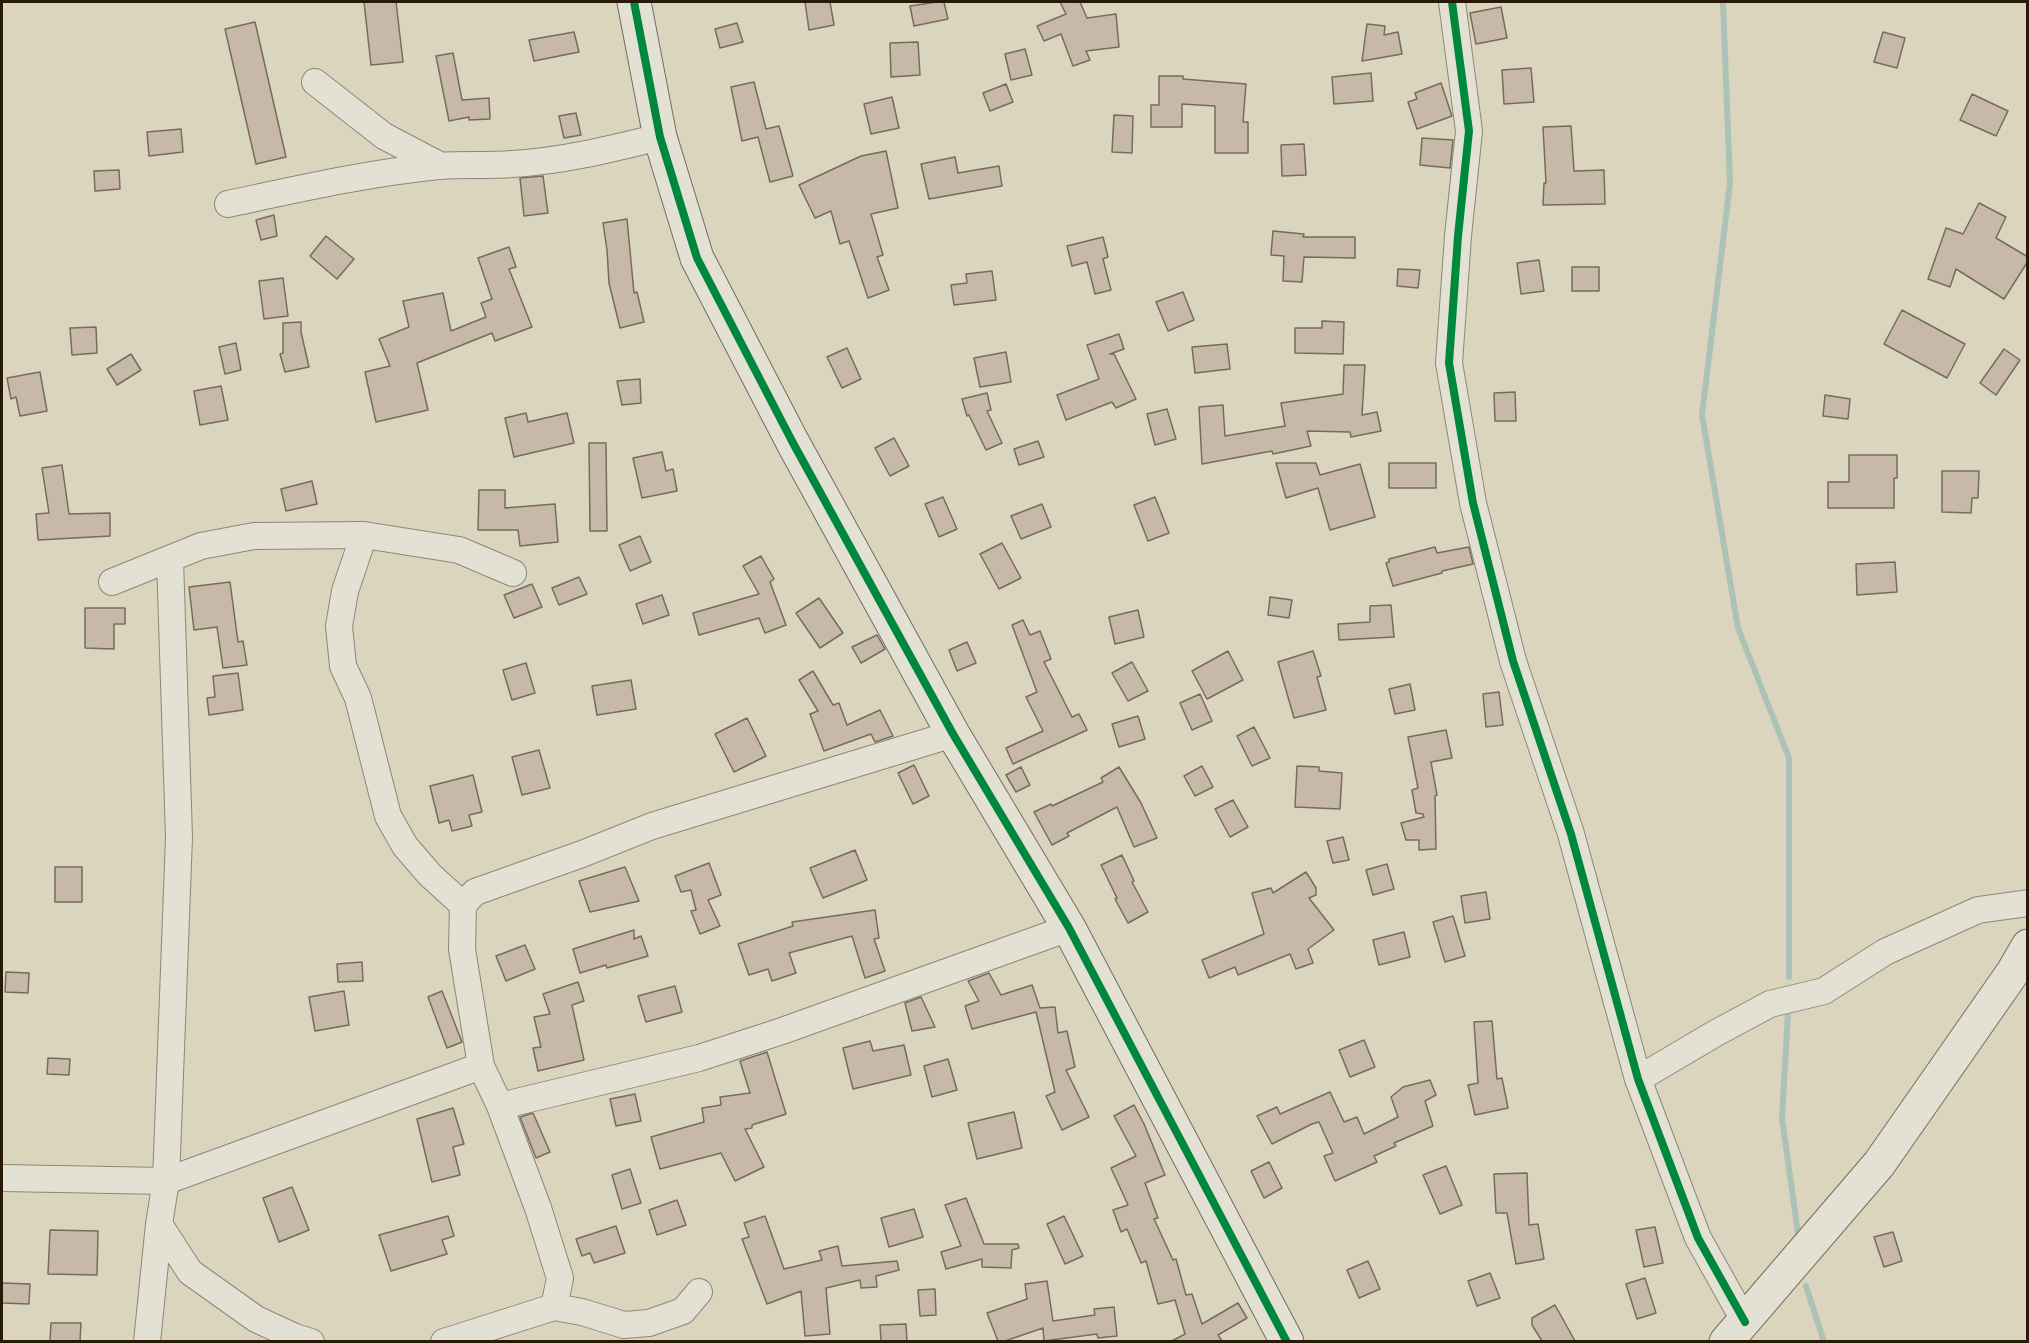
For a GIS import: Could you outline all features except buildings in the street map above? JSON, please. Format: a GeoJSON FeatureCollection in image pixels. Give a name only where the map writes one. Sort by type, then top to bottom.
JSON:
{"type":"FeatureCollection","features":[{"type":"Feature","properties":{"kind":"street"},"geometry":{"type":"LineString","coordinates":[[634,2],[660,136],[697,258],[794,443],[953,734],[1069,928],[1287,1341]]}},
{"type":"Feature","properties":{"kind":"street"},"geometry":{"type":"LineString","coordinates":[[1452,2],[1469,131],[1458,237],[1449,363],[1473,503],[1513,661],[1571,834],[1638,1079],[1735,1332],[1879,1164],[2013,972],[2028,946]]}},
{"type":"Feature","properties":{"kind":"street"},"geometry":{"type":"LineString","coordinates":[[315,82],[384,136],[441,166]]}},
{"type":"Feature","properties":{"kind":"street"},"geometry":{"type":"LineString","coordinates":[[228,204],[361,176],[441,166],[512,164],[557,159],[601,152],[660,136]]}},
{"type":"Feature","properties":{"kind":"street"},"geometry":{"type":"LineString","coordinates":[[364,535],[345,591],[339,626],[343,666],[358,698],[388,816],[405,846],[429,875],[463,905]]}},
{"type":"Feature","properties":{"kind":"street"},"geometry":{"type":"LineString","coordinates":[[112,582],[201,546],[254,536],[364,535],[459,550],[513,573]]}},
{"type":"Feature","properties":{"kind":"street"},"geometry":{"type":"LineString","coordinates":[[147,1341],[159,1224],[166,1181],[179,837],[170,559]]}},
{"type":"Feature","properties":{"kind":"street"},"geometry":{"type":"LineString","coordinates":[[554,1308],[560,1278],[538,1208],[500,1106],[481,1066],[462,949],[463,905],[475,892],[652,826],[953,734]]}},
{"type":"Feature","properties":{"kind":"street"},"geometry":{"type":"LineString","coordinates":[[1638,1079],[1770,1004],[1824,991],[1885,952],[1968,914],[1978,910],[2028,903]]}},
{"type":"Feature","properties":{"kind":"street"},"geometry":{"type":"LineString","coordinates":[[500,1106],[699,1058],[782,1031],[1069,928]]}},
{"type":"Feature","properties":{"kind":"street"},"geometry":{"type":"LineString","coordinates":[[2,1178],[166,1181],[481,1066]]}},
{"type":"Feature","properties":{"kind":"street"},"geometry":{"type":"LineString","coordinates":[[159,1224],[190,1272],[256,1319],[296,1337],[311,1341]]}},
{"type":"Feature","properties":{"kind":"street"},"geometry":{"type":"LineString","coordinates":[[444,1341],[554,1308],[582,1312],[624,1325],[649,1323],[683,1311],[699,1292]]}},
{"type":"Feature","properties":{"kind":"waterway"},"geometry":{"type":"LineString","coordinates":[[1723,2],[1730,183],[1702,415],[1738,628],[1789,758],[1789,977]]}},
{"type":"Feature","properties":{"kind":"waterway"},"geometry":{"type":"LineString","coordinates":[[1788,1012],[1782,1118],[1799,1241]]}},
{"type":"Feature","properties":{"kind":"waterway"},"geometry":{"type":"LineString","coordinates":[[1806,1286],[1824,1342]]}},
{"type":"Feature","properties":{"kind":"cycle path"},"geometry":{"type":"LineString","coordinates":[[634,2],[660,137],[697,258],[793,443],[953,734],[1069,928],[1287,1342]]}},
{"type":"Feature","properties":{"kind":"cycle path"},"geometry":{"type":"LineString","coordinates":[[1452,2],[1469,131],[1458,236],[1449,363],[1473,503],[1513,661],[1571,834],[1638,1079],[1698,1238],[1745,1322]]}}]}
